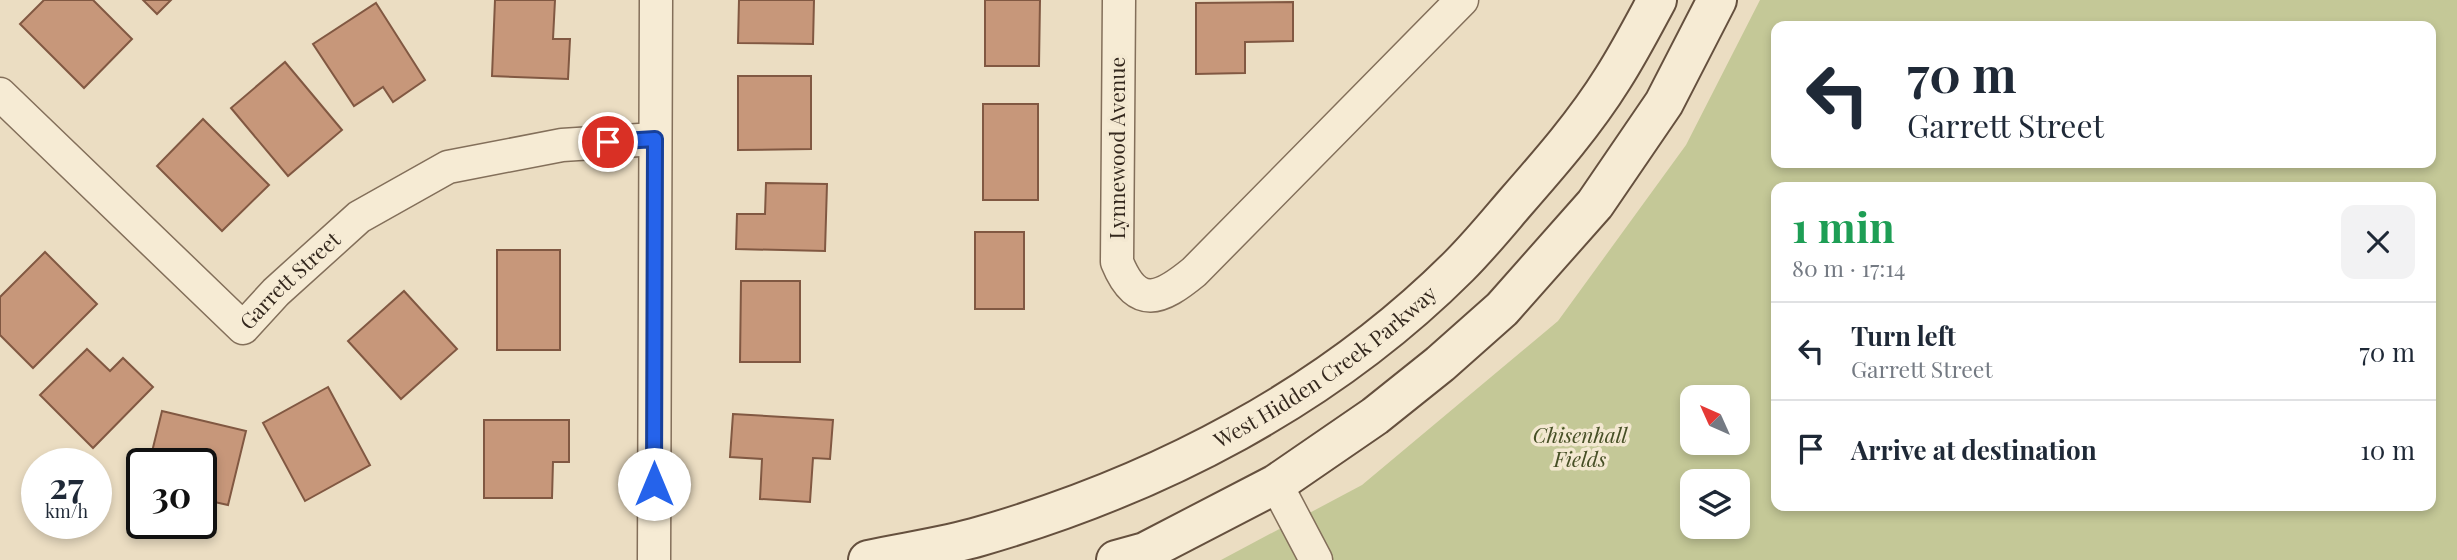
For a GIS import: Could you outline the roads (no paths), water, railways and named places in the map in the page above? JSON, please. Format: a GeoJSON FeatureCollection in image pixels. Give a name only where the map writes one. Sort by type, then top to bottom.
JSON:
{"type":"FeatureCollection","features":[{"type":"Feature","properties":{"kind":"main road","name":"West Hidden Creek Parkway"},"geometry":{"type":"LineString","coordinates":[[868,560],[980,537],[1111,492],[1212,445],[1275,410],[1342,366],[1403,318],[1460,265],[1545,168],[1613,79],[1657,0]]}},
{"type":"Feature","properties":{"kind":"main road"},"geometry":{"type":"LineString","coordinates":[[1116,560],[1145,552],[1276,484],[1375,416],[1440,364],[1502,309],[1603,193],[1664,103],[1717,0]]}},
{"type":"Feature","properties":{"kind":"street"},"geometry":{"type":"LineString","coordinates":[[654,560],[656,0]]}},
{"type":"Feature","properties":{"kind":"street","name":"Lynnewood Avenue"},"geometry":{"type":"LineString","coordinates":[[1119,0],[1117,262],[1124,279],[1135,291],[1148,296],[1161,295],[1173,289],[1195,272],[1462,0]]}},
{"type":"Feature","properties":{"kind":"street","name":"Garrett Street"},"geometry":{"type":"LineString","coordinates":[[0,94],[243,328],[276,292],[359,216],[448,167],[562,145],[655,139]]}},
{"type":"Feature","properties":{"kind":"street"},"geometry":{"type":"LineString","coordinates":[[1276,484],[1316,560]]}},
{"type":"Feature","properties":{"kind":"park label","name":"Chisenhall Fields"},"geometry":{"type":"Point","coordinates":[1580,448]}}]}
